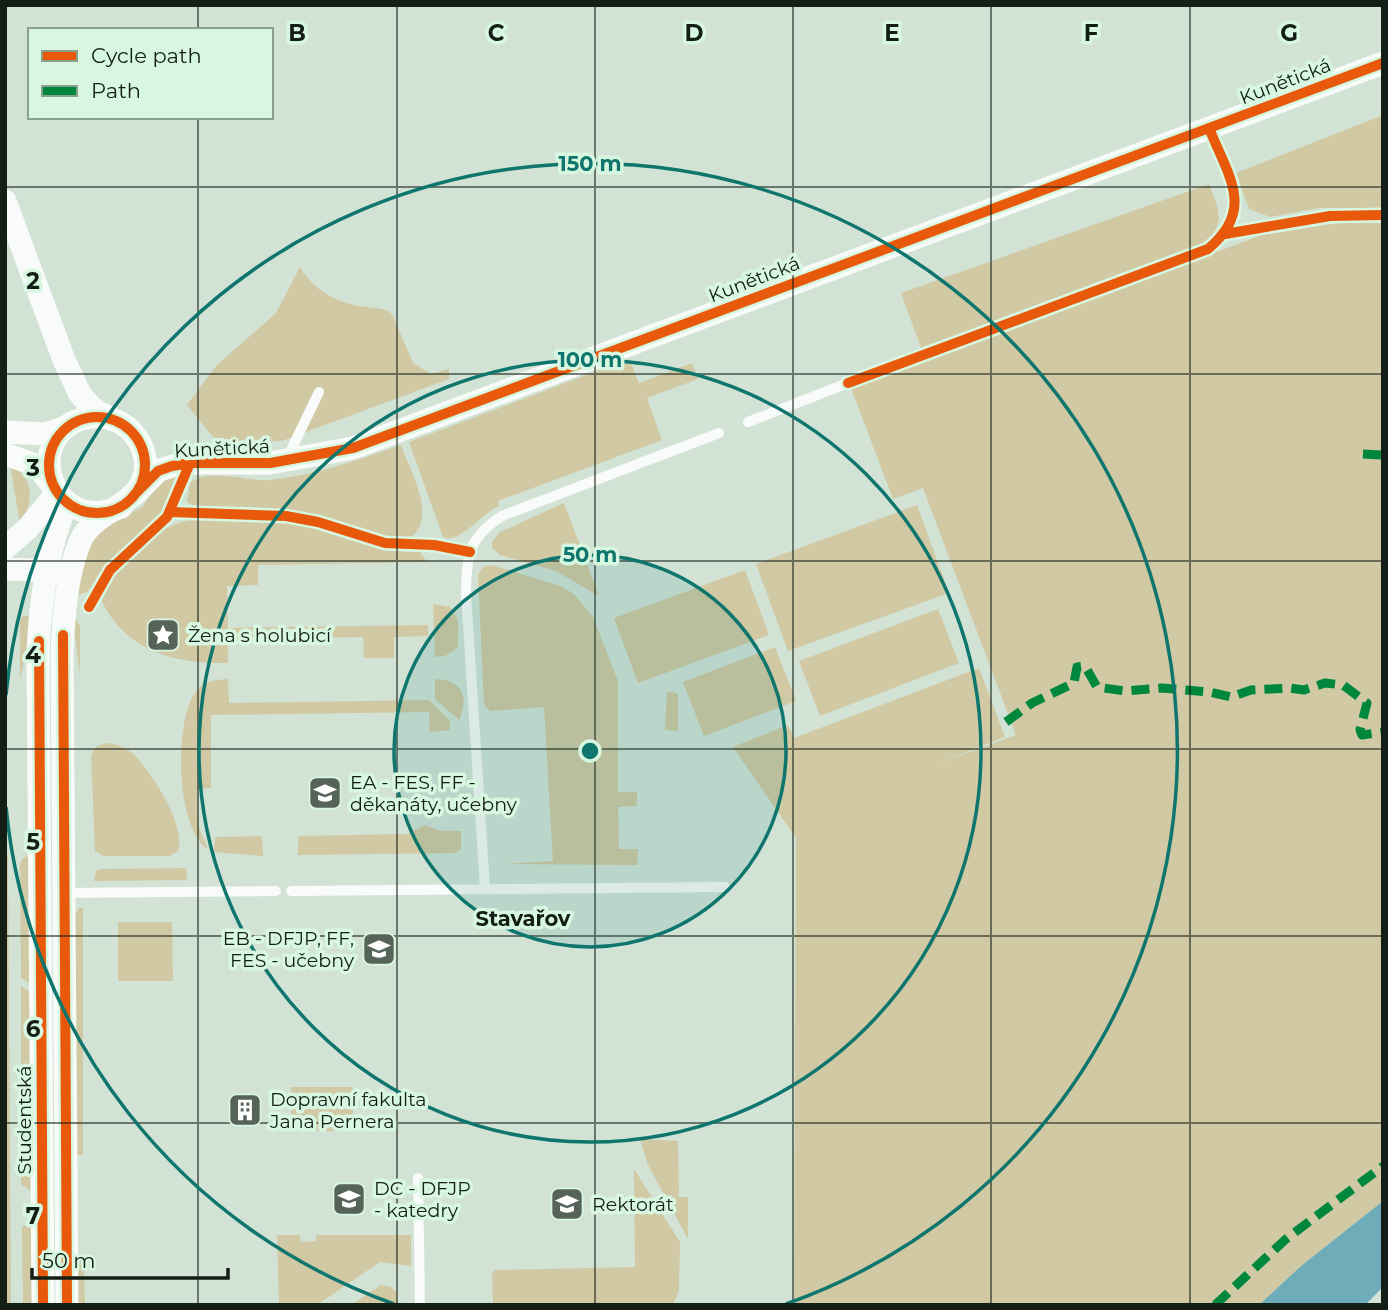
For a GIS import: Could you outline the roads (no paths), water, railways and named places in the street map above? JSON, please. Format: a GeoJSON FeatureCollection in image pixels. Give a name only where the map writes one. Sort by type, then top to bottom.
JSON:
{"type":"FeatureCollection","features":[{"type":"Feature","properties":{"kind":"street","name":"Kunětická"},"geometry":{"type":"LineString","coordinates":[[64,360],[85,401],[164,458],[190,463],[270,463],[353,448],[1383,63]]}},
{"type":"Feature","properties":{"kind":"street"},"geometry":{"type":"LineString","coordinates":[[5,201],[64,360],[70,425],[55,442],[49,461],[60,495]]}},
{"type":"Feature","properties":{"kind":"street"},"geometry":{"type":"LineString","coordinates":[[5,432],[44,434],[88,418],[119,423],[138,440],[144,455],[143,479],[128,500],[94,513],[60,495],[36,466],[5,454]]}},
{"type":"Feature","properties":{"kind":"street","name":"Kunětická"},"geometry":{"type":"LineString","coordinates":[[73,565],[82,538],[89,528],[128,500],[158,471],[190,463]]}},
{"type":"Feature","properties":{"kind":"street"},"geometry":{"type":"LineString","coordinates":[[5,548],[60,495]]}},
{"type":"Feature","properties":{"kind":"street","name":"Studentská"},"geometry":{"type":"LineString","coordinates":[[43,1305],[38,652],[60,495]]}},
{"type":"Feature","properties":{"kind":"street"},"geometry":{"type":"LineString","coordinates":[[5,569],[64,571],[73,565]]}},
{"type":"Feature","properties":{"kind":"street"},"geometry":{"type":"LineString","coordinates":[[67,1305],[62,652],[65,606],[73,565]]}},
{"type":"Feature","properties":{"kind":"lane"},"geometry":{"type":"LineString","coordinates":[[748,422],[848,383]]}},
{"type":"Feature","properties":{"kind":"lane"},"geometry":{"type":"LineString","coordinates":[[294,460],[292,449],[319,392]]}},
{"type":"Feature","properties":{"kind":"lane"},"geometry":{"type":"LineString","coordinates":[[485,889],[466,593],[467,564],[474,541],[480,531],[502,516],[719,433]]}},
{"type":"Feature","properties":{"kind":"lane"},"geometry":{"type":"LineString","coordinates":[[290,891],[724,887]]}},
{"type":"Feature","properties":{"kind":"lane"},"geometry":{"type":"LineString","coordinates":[[40,893],[276,891]]}},
{"type":"Feature","properties":{"kind":"lane"},"geometry":{"type":"LineString","coordinates":[[418,1178],[420,1305]]}},
{"type":"Feature","properties":{"kind":"water"},"geometry":{"type":"Polygon","coordinates":[[[1383,1201],[1383,1287],[1365,1305],[1259,1305],[1301,1266],[1383,1201]]]}},
{"type":"Feature","properties":{"kind":"place","name":"Žena s holubicí"},"geometry":{"type":"Point","coordinates":[163,635]}},
{"type":"Feature","properties":{"kind":"place","name":"EA - FES, FF - děkanáty, učebny"},"geometry":{"type":"Point","coordinates":[325,793]}},
{"type":"Feature","properties":{"kind":"place","name":"EB - DFJP, FF, FES - učebny"},"geometry":{"type":"Point","coordinates":[379,949]}},
{"type":"Feature","properties":{"kind":"place","name":"Dopravní fakulta Jana Pernera"},"geometry":{"type":"Point","coordinates":[245,1110]}},
{"type":"Feature","properties":{"kind":"place","name":"DC - DFJP - katedry"},"geometry":{"type":"Point","coordinates":[349,1199]}},
{"type":"Feature","properties":{"kind":"place","name":"Rektorát"},"geometry":{"type":"Point","coordinates":[567,1204]}},
{"type":"Feature","properties":{"kind":"district","name":"Stavařov"},"geometry":{"type":"Point","coordinates":[523,919]}}]}
